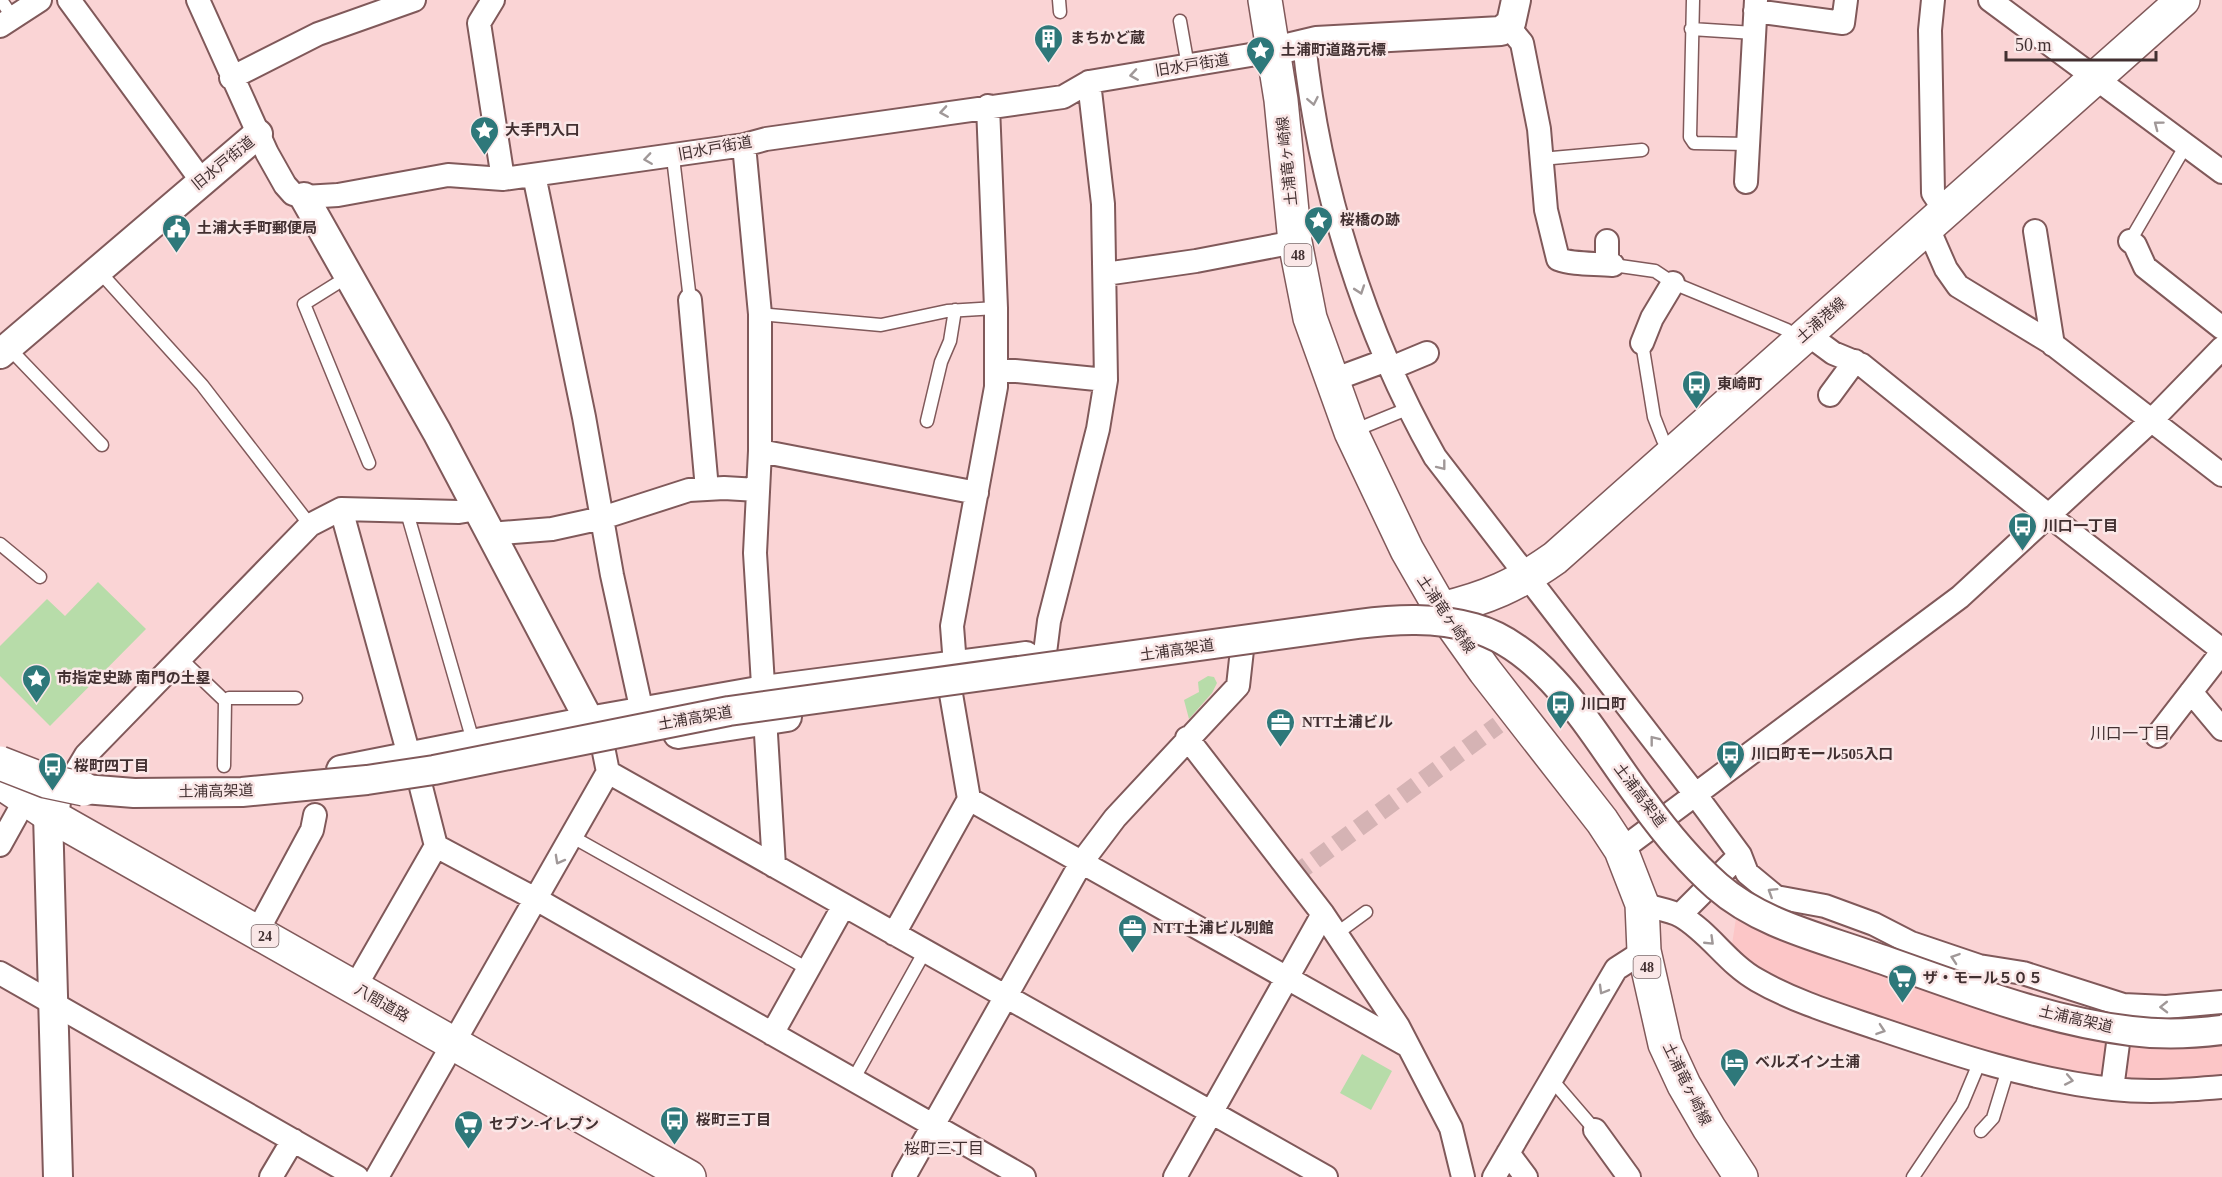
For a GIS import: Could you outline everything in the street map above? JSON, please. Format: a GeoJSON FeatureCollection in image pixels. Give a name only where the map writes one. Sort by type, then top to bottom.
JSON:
{"type":"FeatureCollection","features":[{"type":"Feature","properties":{"kind":"main road","name":"土浦竜ヶ崎線"},"geometry":{"type":"LineString","coordinates":[[1265,0],[1289,47],[1296,242],[1310,318],[1330,381],[1351,432],[1407,550],[1441,609],[1485,671],[1602,821],[1621,850],[1642,904],[1644,951],[1665,1044],[1704,1120],[1742,1177]]}},
{"type":"Feature","properties":{"kind":"main road","name":"土浦港線"},"geometry":{"type":"LineString","coordinates":[[1441,609],[1481,600],[1528,578],[1601,519],[1796,332],[1937,220],[2183,0]]}},
{"type":"Feature","properties":{"kind":"main road","name":"八間道路"},"geometry":{"type":"LineString","coordinates":[[38,788],[257,932],[689,1177]]}},
{"type":"Feature","properties":{"kind":"street"},"geometry":{"type":"LineString","coordinates":[[4,14],[40,0]]}},
{"type":"Feature","properties":{"kind":"street"},"geometry":{"type":"LineString","coordinates":[[69,0],[201,180]]}},
{"type":"Feature","properties":{"kind":"street"},"geometry":{"type":"LineString","coordinates":[[198,0],[258,135]]}},
{"type":"Feature","properties":{"kind":"street"},"geometry":{"type":"LineString","coordinates":[[231,78],[318,34],[414,0]]}},
{"type":"Feature","properties":{"kind":"street"},"geometry":{"type":"LineString","coordinates":[[493,0],[479,23],[503,179]]}},
{"type":"Feature","properties":{"kind":"street"},"geometry":{"type":"LineString","coordinates":[[1746,183],[1755,15],[1843,23],[1846,0]]}},
{"type":"Feature","properties":{"kind":"street"},"geometry":{"type":"LineString","coordinates":[[1933,0],[1930,30],[1933,193],[1946,269],[1958,286],[2053,345],[2222,475]]}},
{"type":"Feature","properties":{"kind":"street"},"geometry":{"type":"LineString","coordinates":[[1990,0],[2222,172]]}},
{"type":"Feature","properties":{"kind":"street"},"geometry":{"type":"LineString","coordinates":[[1512,13],[1522,43],[1539,129],[1546,210],[1558,259],[1569,263],[1581,261],[1610,265],[1607,241]]}},
{"type":"Feature","properties":{"kind":"street","name":"旧水戸街道"},"geometry":{"type":"LineString","coordinates":[[4,350],[201,180],[258,135],[285,185],[293,194],[304,197],[338,195],[448,175],[503,179],[744,145],[766,139],[988,105],[1063,97],[1089,82],[1289,47],[1501,31],[1512,13]]}},
{"type":"Feature","properties":{"kind":"street"},"geometry":{"type":"LineString","coordinates":[[1289,47],[1347,249],[1407,409],[1436,457],[1740,855],[1746,873],[1776,897],[1825,906],[1874,924],[1911,943],[1979,966],[2023,973],[2123,1005],[2166,1007],[2222,1002]]}},
{"type":"Feature","properties":{"kind":"street"},"geometry":{"type":"LineString","coordinates":[[1045,653],[1049,621],[1098,429],[1106,380],[1103,204],[1089,82]]}},
{"type":"Feature","properties":{"kind":"street"},"geometry":{"type":"LineString","coordinates":[[894,934],[969,799],[951,694],[955,665],[952,626],[996,387],[996,308],[988,105]]}},
{"type":"Feature","properties":{"kind":"street"},"geometry":{"type":"LineString","coordinates":[[744,145],[760,314],[760,451],[755,553],[774,866]]}},
{"type":"Feature","properties":{"kind":"street"},"geometry":{"type":"LineString","coordinates":[[534,175],[642,712]]}},
{"type":"Feature","properties":{"kind":"street"},"geometry":{"type":"LineString","coordinates":[[304,197],[437,432],[589,721],[605,760],[774,866],[1326,1177]]}},
{"type":"Feature","properties":{"kind":"street"},"geometry":{"type":"LineString","coordinates":[[2035,231],[2053,345]]}},
{"type":"Feature","properties":{"kind":"street"},"geometry":{"type":"LineString","coordinates":[[2130,241],[2135,245],[2145,267],[2222,328]]}},
{"type":"Feature","properties":{"kind":"street"},"geometry":{"type":"LineString","coordinates":[[1105,274],[1196,261],[1296,242]]}},
{"type":"Feature","properties":{"kind":"street"},"geometry":{"type":"LineString","coordinates":[[1642,343],[1652,318],[1674,283]]}},
{"type":"Feature","properties":{"kind":"street"},"geometry":{"type":"LineString","coordinates":[[690,300],[707,489]]}},
{"type":"Feature","properties":{"kind":"street"},"geometry":{"type":"LineString","coordinates":[[1796,332],[1833,353],[1855,362],[2222,651],[2157,736]]}},
{"type":"Feature","properties":{"kind":"street"},"geometry":{"type":"LineString","coordinates":[[1621,850],[1960,597],[2047,514],[2152,420],[2222,348]]}},
{"type":"Feature","properties":{"kind":"street"},"geometry":{"type":"LineString","coordinates":[[1330,381],[1427,353]]}},
{"type":"Feature","properties":{"kind":"street"},"geometry":{"type":"LineString","coordinates":[[1830,395],[1855,362]]}},
{"type":"Feature","properties":{"kind":"street"},"geometry":{"type":"LineString","coordinates":[[996,369],[1106,380]]}},
{"type":"Feature","properties":{"kind":"street"},"geometry":{"type":"LineString","coordinates":[[760,451],[977,493]]}},
{"type":"Feature","properties":{"kind":"street"},"geometry":{"type":"LineString","coordinates":[[490,534],[552,529],[602,518],[689,490],[758,489]]}},
{"type":"Feature","properties":{"kind":"street"},"geometry":{"type":"LineString","coordinates":[[0,845],[38,788],[86,755],[310,525],[341,509],[459,512],[477,509]]}},
{"type":"Feature","properties":{"kind":"street"},"geometry":{"type":"LineString","coordinates":[[341,509],[407,748]]}},
{"type":"Feature","properties":{"kind":"street"},"geometry":{"type":"LineString","coordinates":[[38,788],[297,776],[411,758],[589,721],[764,690],[1410,605],[1441,609]]}},
{"type":"Feature","properties":{"kind":"street"},"geometry":{"type":"LineString","coordinates":[[38,788],[132,805],[278,799],[605,760],[765,720],[1242,650],[1418,621],[1441,609]]}},
{"type":"Feature","properties":{"kind":"street","name":"土浦高架道"},"geometry":{"type":"LineString","coordinates":[[38,788],[134,793],[242,792],[368,780],[729,711],[1358,624],[1396,620],[1430,620],[1475,628],[1500,638],[1541,669],[1591,730],[1645,804],[1700,869],[1719,888],[1767,917],[2051,1016],[2121,1030],[2164,1035],[2222,1030]]}},
{"type":"Feature","properties":{"kind":"street"},"geometry":{"type":"LineString","coordinates":[[904,1177],[1080,863],[1115,818],[1187,738],[1238,686],[1242,650]]}},
{"type":"Feature","properties":{"kind":"street"},"geometry":{"type":"LineString","coordinates":[[2191,692],[2222,729]]}},
{"type":"Feature","properties":{"kind":"street"},"geometry":{"type":"LineString","coordinates":[[1187,738],[1323,914],[1398,1026],[1451,1128],[1463,1177]]}},
{"type":"Feature","properties":{"kind":"street"},"geometry":{"type":"LineString","coordinates":[[377,1177],[537,900],[605,760]]}},
{"type":"Feature","properties":{"kind":"street"},"geometry":{"type":"LineString","coordinates":[[355,987],[436,846],[420,783]]}},
{"type":"Feature","properties":{"kind":"street"},"geometry":{"type":"LineString","coordinates":[[38,788],[66,847],[60,1009],[58,1177]]}},
{"type":"Feature","properties":{"kind":"street"},"geometry":{"type":"LineString","coordinates":[[969,799],[1286,980],[1408,1046]]}},
{"type":"Feature","properties":{"kind":"street"},"geometry":{"type":"LineString","coordinates":[[257,932],[312,830],[315,815]]}},
{"type":"Feature","properties":{"kind":"street"},"geometry":{"type":"LineString","coordinates":[[436,846],[537,900],[1024,1177]]}},
{"type":"Feature","properties":{"kind":"street"},"geometry":{"type":"LineString","coordinates":[[1680,915],[1740,855]]}},
{"type":"Feature","properties":{"kind":"street"},"geometry":{"type":"LineString","coordinates":[[1642,904],[1680,915],[1713,943],[1722,955],[1757,980],[1823,1010],[1980,1061],[2008,1069],[2112,1089],[2167,1091],[2222,1088]]}},
{"type":"Feature","properties":{"kind":"street"},"geometry":{"type":"LineString","coordinates":[[772,1034],[844,905]]}},
{"type":"Feature","properties":{"kind":"street"},"geometry":{"type":"LineString","coordinates":[[1174,1177],[1323,914]]}},
{"type":"Feature","properties":{"kind":"street"},"geometry":{"type":"LineString","coordinates":[[1494,1177],[1616,969],[1644,951]]}},
{"type":"Feature","properties":{"kind":"street"},"geometry":{"type":"LineString","coordinates":[[0,973],[357,1177]]}},
{"type":"Feature","properties":{"kind":"street"},"geometry":{"type":"LineString","coordinates":[[2112,1089],[2123,1005]]}},
{"type":"Feature","properties":{"kind":"street"},"geometry":{"type":"LineString","coordinates":[[60,1009],[72,1177]]}},
{"type":"Feature","properties":{"kind":"street"},"geometry":{"type":"LineString","coordinates":[[1595,1130],[1629,1177]]}},
{"type":"Feature","properties":{"kind":"street"},"geometry":{"type":"LineString","coordinates":[[272,1177],[293,1140]]}},
{"type":"Feature","properties":{"kind":"street"},"geometry":{"type":"LineString","coordinates":[[1508,1153],[1526,1177]]}},
{"type":"Feature","properties":{"kind":"lane"},"geometry":{"type":"LineString","coordinates":[[1693,0],[1690,137],[1694,143],[1748,144]]}},
{"type":"Feature","properties":{"kind":"lane"},"geometry":{"type":"LineString","coordinates":[[1691,29],[1755,15]]}},
{"type":"Feature","properties":{"kind":"lane"},"geometry":{"type":"LineString","coordinates":[[1180,21],[1188,66]]}},
{"type":"Feature","properties":{"kind":"lane"},"geometry":{"type":"LineString","coordinates":[[2130,241],[2186,145]]}},
{"type":"Feature","properties":{"kind":"lane"},"geometry":{"type":"LineString","coordinates":[[1541,159],[1642,150]]}},
{"type":"Feature","properties":{"kind":"lane"},"geometry":{"type":"LineString","coordinates":[[674,166],[690,300]]}},
{"type":"Feature","properties":{"kind":"lane"},"geometry":{"type":"LineString","coordinates":[[1610,265],[1655,271],[1674,283],[1796,332]]}},
{"type":"Feature","properties":{"kind":"lane"},"geometry":{"type":"LineString","coordinates":[[97,269],[202,385],[310,525]]}},
{"type":"Feature","properties":{"kind":"lane"},"geometry":{"type":"LineString","coordinates":[[336,284],[303,304],[369,463]]}},
{"type":"Feature","properties":{"kind":"lane"},"geometry":{"type":"LineString","coordinates":[[760,314],[881,325],[955,310],[996,308]]}},
{"type":"Feature","properties":{"kind":"lane"},"geometry":{"type":"LineString","coordinates":[[927,421],[941,362],[950,341],[955,310]]}},
{"type":"Feature","properties":{"kind":"lane"},"geometry":{"type":"LineString","coordinates":[[1642,343],[1653,417],[1663,440]]}},
{"type":"Feature","properties":{"kind":"lane"},"geometry":{"type":"LineString","coordinates":[[4,350],[102,445]]}},
{"type":"Feature","properties":{"kind":"lane"},"geometry":{"type":"LineString","coordinates":[[1351,432],[1407,409]]}},
{"type":"Feature","properties":{"kind":"lane"},"geometry":{"type":"LineString","coordinates":[[406,509],[471,734]]}},
{"type":"Feature","properties":{"kind":"lane"},"geometry":{"type":"LineString","coordinates":[[0,544],[40,577]]}},
{"type":"Feature","properties":{"kind":"lane"},"geometry":{"type":"LineString","coordinates":[[180,658],[225,701],[224,766]]}},
{"type":"Feature","properties":{"kind":"lane"},"geometry":{"type":"LineString","coordinates":[[225,701],[229,698],[296,698]]}},
{"type":"Feature","properties":{"kind":"lane"},"geometry":{"type":"LineString","coordinates":[[578,840],[808,969]]}},
{"type":"Feature","properties":{"kind":"lane"},"geometry":{"type":"LineString","coordinates":[[1336,934],[1366,912]]}},
{"type":"Feature","properties":{"kind":"lane"},"geometry":{"type":"LineString","coordinates":[[853,1080],[925,951]]}},
{"type":"Feature","properties":{"kind":"lane"},"geometry":{"type":"LineString","coordinates":[[1914,1177],[1962,1104],[1980,1061]]}},
{"type":"Feature","properties":{"kind":"lane"},"geometry":{"type":"LineString","coordinates":[[1981,1131],[1993,1118],[2008,1069]]}},
{"type":"Feature","properties":{"kind":"lane"},"geometry":{"type":"LineString","coordinates":[[1552,1080],[1595,1130]]}},
{"type":"Feature","properties":{"kind":"shaded area","name":"ザ・モール５０５"},"geometry":{"type":"Polygon","coordinates":[[[1736,918],[1928,990],[2222,1043],[2222,1079],[2130,1080],[2090,1076],[1989,1055],[1864,1016],[1763,973],[1731,951],[1736,918]]]}},
{"type":"Feature","properties":{"kind":"green space"},"geometry":{"type":"Polygon","coordinates":[[[98,582],[146,629],[50,726],[0,676],[0,646],[47,599],[65,616],[98,582]]]}},
{"type":"Feature","properties":{"kind":"green space"},"geometry":{"type":"Polygon","coordinates":[[[1208,676],[1214,677],[1217,683],[1212,693],[1189,719],[1184,700],[1199,692],[1198,682],[1208,676]]]}},
{"type":"Feature","properties":{"kind":"green space"},"geometry":{"type":"Polygon","coordinates":[[[1362,1054],[1392,1071],[1371,1110],[1340,1093],[1362,1054]]]}},
{"type":"Feature","properties":{"kind":"tunnel"},"geometry":{"type":"LineString","coordinates":[[1293,876],[1498,725]]}},
{"type":"Feature","properties":{"kind":"place","name":"まちかど蔵"},"geometry":{"type":"Point","coordinates":[1049,64]}},
{"type":"Feature","properties":{"kind":"place","name":"土浦町道路元標"},"geometry":{"type":"Point","coordinates":[1260,76]}},
{"type":"Feature","properties":{"kind":"place","name":"大手門入口"},"geometry":{"type":"Point","coordinates":[484,156]}},
{"type":"Feature","properties":{"kind":"place","name":"桜橋の跡"},"geometry":{"type":"Point","coordinates":[1319,246]}},
{"type":"Feature","properties":{"kind":"place","name":"土浦大手町郵便局"},"geometry":{"type":"Point","coordinates":[176,254]}},
{"type":"Feature","properties":{"kind":"place","name":"東崎町"},"geometry":{"type":"Point","coordinates":[1696,410]}},
{"type":"Feature","properties":{"kind":"place","name":"川口一丁目"},"geometry":{"type":"Point","coordinates":[2022,552]}},
{"type":"Feature","properties":{"kind":"place","name":"市指定史跡 南門の土塁"},"geometry":{"type":"Point","coordinates":[36,704]}},
{"type":"Feature","properties":{"kind":"place","name":"川口町"},"geometry":{"type":"Point","coordinates":[1560,730]}},
{"type":"Feature","properties":{"kind":"place","name":"NTT土浦ビル"},"geometry":{"type":"Point","coordinates":[1281,748]}},
{"type":"Feature","properties":{"kind":"place","name":"川口町モール505入口"},"geometry":{"type":"Point","coordinates":[1730,780]}},
{"type":"Feature","properties":{"kind":"place","name":"桜町四丁目"},"geometry":{"type":"Point","coordinates":[53,792]}},
{"type":"Feature","properties":{"kind":"place","name":"NTT土浦ビル別館"},"geometry":{"type":"Point","coordinates":[1132,954]}},
{"type":"Feature","properties":{"kind":"place","name":"ザ・モール５０５"},"geometry":{"type":"Point","coordinates":[1902,1004]}},
{"type":"Feature","properties":{"kind":"place","name":"ベルズイン土浦"},"geometry":{"type":"Point","coordinates":[1734,1088]}},
{"type":"Feature","properties":{"kind":"place","name":"桜町三丁目"},"geometry":{"type":"Point","coordinates":[675,1146]}},
{"type":"Feature","properties":{"kind":"place","name":"セブン-イレブン"},"geometry":{"type":"Point","coordinates":[468,1150]}},
{"type":"Feature","properties":{"kind":"district","name":"川口一丁目"},"geometry":{"type":"Point","coordinates":[2130,733]}},
{"type":"Feature","properties":{"kind":"district","name":"桜町三丁目"},"geometry":{"type":"Point","coordinates":[944,1148]}}]}
